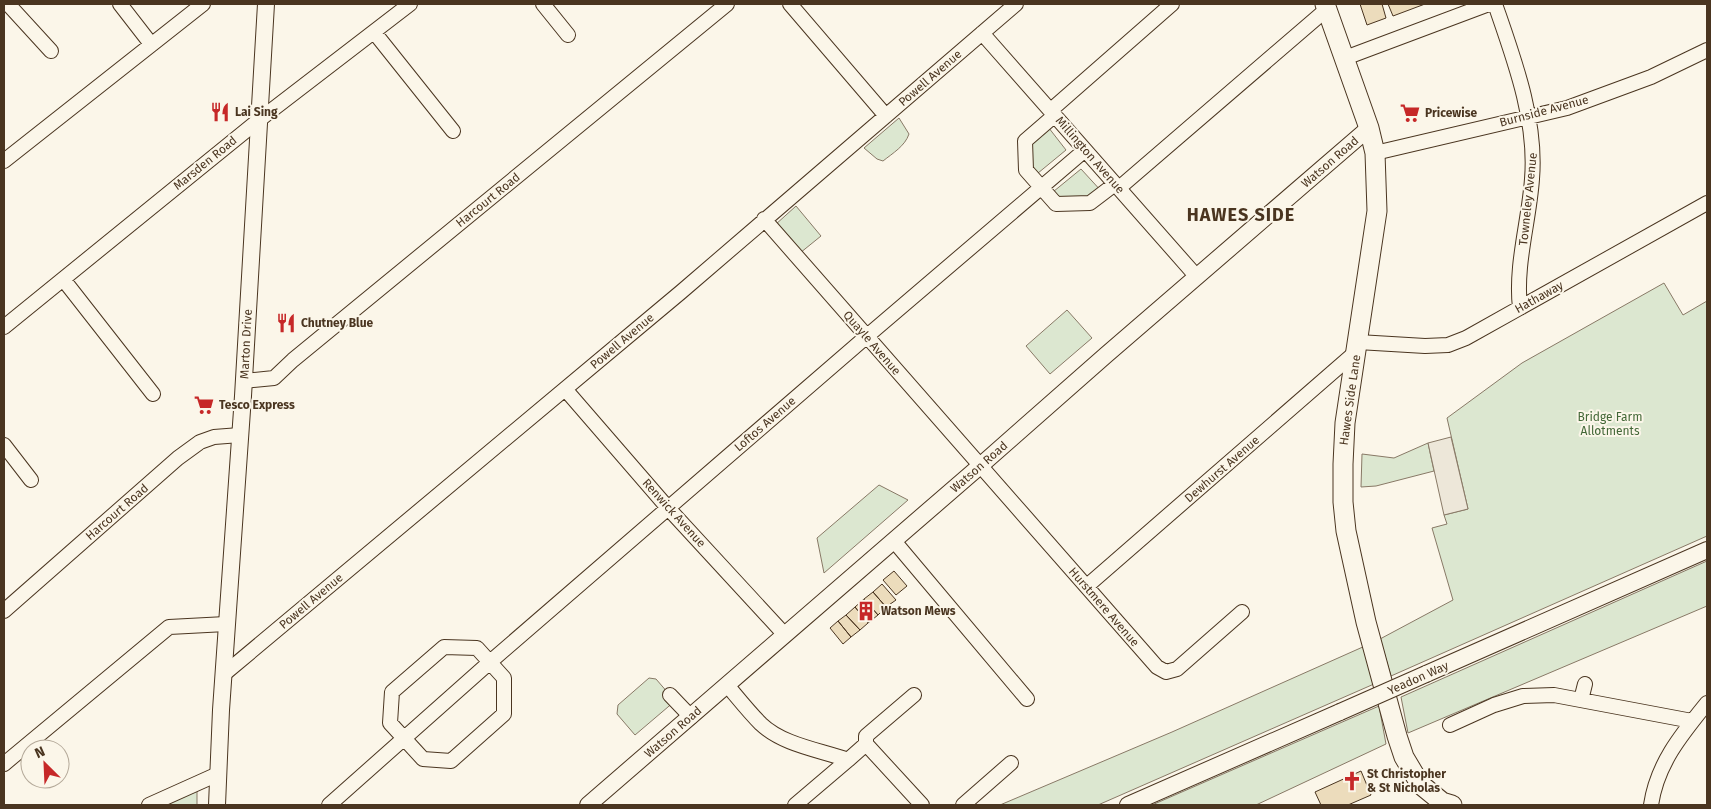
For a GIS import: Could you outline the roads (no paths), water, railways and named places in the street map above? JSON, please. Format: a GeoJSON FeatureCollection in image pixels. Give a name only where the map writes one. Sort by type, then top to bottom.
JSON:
{"type":"FeatureCollection","features":[{"type":"Feature","properties":{"kind":"main road","name":"Hawes Side Lane"},"geometry":{"type":"LineString","coordinates":[[1326,7],[1369,128],[1375,153],[1377,211],[1345,424],[1343,495],[1346,531],[1366,622],[1404,757],[1420,784],[1442,802],[1452,805]]}},
{"type":"Feature","properties":{"kind":"street"},"geometry":{"type":"LineString","coordinates":[[8,4],[50,51]]}},
{"type":"Feature","properties":{"kind":"street"},"geometry":{"type":"LineString","coordinates":[[120,4],[151,44]]}},
{"type":"Feature","properties":{"kind":"street"},"geometry":{"type":"LineString","coordinates":[[4,161],[203,4]]}},
{"type":"Feature","properties":{"kind":"street","name":"Marton Drive"},"geometry":{"type":"LineString","coordinates":[[217,805],[226,624],[244,381],[266,4]]}},
{"type":"Feature","properties":{"kind":"street","name":"Marsden Road"},"geometry":{"type":"LineString","coordinates":[[4,327],[259,120],[410,4]]}},
{"type":"Feature","properties":{"kind":"street"},"geometry":{"type":"LineString","coordinates":[[544,4],[568,35]]}},
{"type":"Feature","properties":{"kind":"street","name":"Harcourt Road"},"geometry":{"type":"LineString","coordinates":[[244,381],[274,378],[293,360],[727,4]]}},
{"type":"Feature","properties":{"kind":"street"},"geometry":{"type":"LineString","coordinates":[[790,4],[886,116]]}},
{"type":"Feature","properties":{"kind":"street","name":"Powell Avenue"},"geometry":{"type":"LineString","coordinates":[[224,674],[565,389],[1016,4]]}},
{"type":"Feature","properties":{"kind":"street"},"geometry":{"type":"LineString","coordinates":[[1172,4],[1025,141],[1026,170],[1056,204],[1090,203],[1117,186],[1326,7]]}},
{"type":"Feature","properties":{"kind":"street"},"geometry":{"type":"LineString","coordinates":[[1345,58],[1489,4]]}},
{"type":"Feature","properties":{"kind":"street","name":"Towneley Avenue"},"geometry":{"type":"LineString","coordinates":[[1495,4],[1509,44],[1529,116],[1533,146],[1532,178],[1518,288],[1520,308]]}},
{"type":"Feature","properties":{"kind":"street"},"geometry":{"type":"LineString","coordinates":[[374,32],[454,130]]}},
{"type":"Feature","properties":{"kind":"street","name":"Millington Avenue"},"geometry":{"type":"LineString","coordinates":[[982,33],[1197,277]]}},
{"type":"Feature","properties":{"kind":"street","name":"Burnside Avenue"},"geometry":{"type":"LineString","coordinates":[[1375,153],[1567,108],[1651,77],[1707,50]]}},
{"type":"Feature","properties":{"kind":"street","name":"Watson Road"},"geometry":{"type":"LineString","coordinates":[[588,805],[1369,128]]}},
{"type":"Feature","properties":{"kind":"street","name":"Loftos Avenue"},"geometry":{"type":"LineString","coordinates":[[329,805],[490,662],[1085,150]]}},
{"type":"Feature","properties":{"kind":"street","name":"Hathaway"},"geometry":{"type":"LineString","coordinates":[[1358,347],[1448,345],[1466,338],[1707,203]]}},
{"type":"Feature","properties":{"kind":"street","name":"Quayle Avenue"},"geometry":{"type":"LineString","coordinates":[[764,219],[980,466]]}},
{"type":"Feature","properties":{"kind":"street"},"geometry":{"type":"LineString","coordinates":[[63,279],[153,394]]}},
{"type":"Feature","properties":{"kind":"street","name":"Dewhurst Avenue"},"geometry":{"type":"LineString","coordinates":[[1087,586],[1358,347]]}},
{"type":"Feature","properties":{"kind":"street","name":"Renwick Avenue"},"geometry":{"type":"LineString","coordinates":[[565,389],[668,508],[785,635]]}},
{"type":"Feature","properties":{"kind":"street","name":"Harcourt Road"},"geometry":{"type":"LineString","coordinates":[[4,611],[178,458],[200,442],[214,437],[240,435]]}},
{"type":"Feature","properties":{"kind":"street"},"geometry":{"type":"LineString","coordinates":[[4,445],[32,480]]}},
{"type":"Feature","properties":{"kind":"street","name":"Hurstmere Avenue"},"geometry":{"type":"LineString","coordinates":[[980,466],[1156,667],[1166,672],[1177,669],[1242,612]]}},
{"type":"Feature","properties":{"kind":"street"},"geometry":{"type":"LineString","coordinates":[[894,541],[1027,699]]}},
{"type":"Feature","properties":{"kind":"street","name":"Yeadon Way"},"geometry":{"type":"LineString","coordinates":[[1128,805],[1707,550]]}},
{"type":"Feature","properties":{"kind":"street"},"geometry":{"type":"LineString","coordinates":[[4,764],[169,626],[226,624]]}},
{"type":"Feature","properties":{"kind":"street"},"geometry":{"type":"LineString","coordinates":[[444,647],[477,648],[504,678],[504,714],[451,761],[423,759],[404,738],[390,723],[392,692],[444,647]]}},
{"type":"Feature","properties":{"kind":"street"},"geometry":{"type":"LineString","coordinates":[[1581,700],[1585,684]]}},
{"type":"Feature","properties":{"kind":"street"},"geometry":{"type":"LineString","coordinates":[[727,685],[762,725],[788,740],[848,760]]}},
{"type":"Feature","properties":{"kind":"street"},"geometry":{"type":"LineString","coordinates":[[670,694],[691,717]]}},
{"type":"Feature","properties":{"kind":"street"},"geometry":{"type":"LineString","coordinates":[[914,695],[866,736],[866,744],[922,805]]}},
{"type":"Feature","properties":{"kind":"street"},"geometry":{"type":"LineString","coordinates":[[1450,725],[1494,705],[1523,696],[1554,695],[1692,722]]}},
{"type":"Feature","properties":{"kind":"street"},"geometry":{"type":"LineString","coordinates":[[1651,805],[1656,780],[1663,764],[1707,703]]}},
{"type":"Feature","properties":{"kind":"street"},"geometry":{"type":"LineString","coordinates":[[795,805],[866,744]]}},
{"type":"Feature","properties":{"kind":"street"},"geometry":{"type":"LineString","coordinates":[[962,805],[1012,764]]}},
{"type":"Feature","properties":{"kind":"street"},"geometry":{"type":"LineString","coordinates":[[149,805],[218,774]]}},
{"type":"Feature","properties":{"kind":"place","name":"Lai Sing"},"geometry":{"type":"Point","coordinates":[220,112]}},
{"type":"Feature","properties":{"kind":"place","name":"Pricewise"},"geometry":{"type":"Point","coordinates":[1410,113]}},
{"type":"Feature","properties":{"kind":"place","name":"Chutney Blue"},"geometry":{"type":"Point","coordinates":[286,323]}},
{"type":"Feature","properties":{"kind":"place","name":"Tesco Express"},"geometry":{"type":"Point","coordinates":[204,405]}},
{"type":"Feature","properties":{"kind":"place","name":"Watson Mews"},"geometry":{"type":"Point","coordinates":[866,611]}},
{"type":"Feature","properties":{"kind":"place","name":"St Christopher & St Nicholas"},"geometry":{"type":"Point","coordinates":[1352,781]}},
{"type":"Feature","properties":{"kind":"district","name":"HAWES SIDE"},"geometry":{"type":"Point","coordinates":[1241,215]}},
{"type":"Feature","properties":{"kind":"park label","name":"Bridge Farm Allotments"},"geometry":{"type":"Point","coordinates":[1610,424]}}]}
